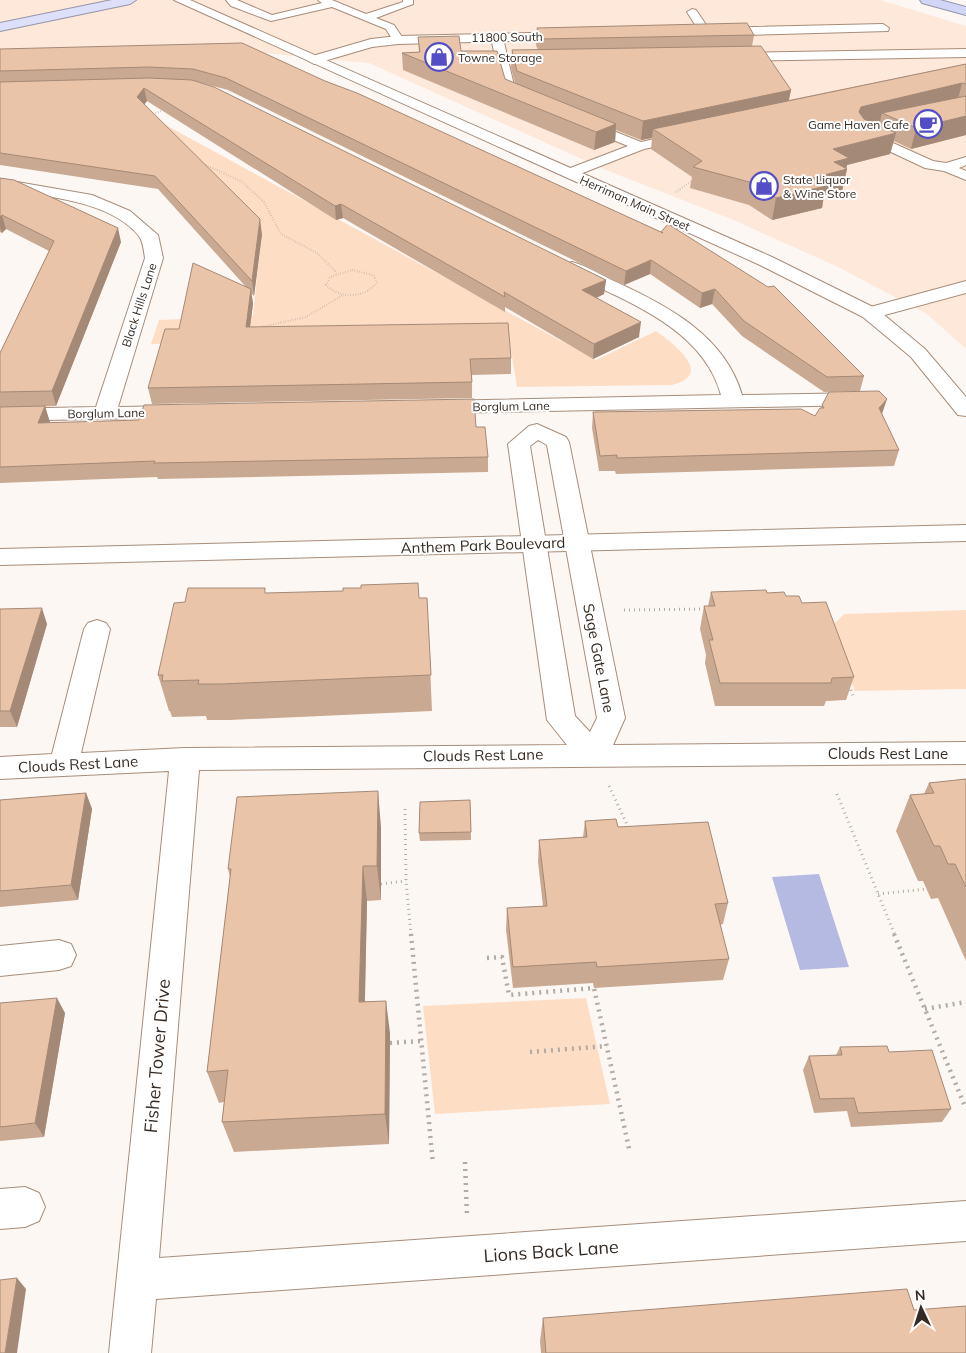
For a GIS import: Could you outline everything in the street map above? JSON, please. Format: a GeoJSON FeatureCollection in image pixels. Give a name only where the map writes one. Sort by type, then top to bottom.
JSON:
{"type":"FeatureCollection","features":[{"type":"Feature","properties":{"kind":"highway"},"geometry":{"type":"LineString","coordinates":[[926,0],[966,11]]}},
{"type":"Feature","properties":{"kind":"main road"},"geometry":{"type":"LineString","coordinates":[[0,16],[82,0]]}},
{"type":"Feature","properties":{"kind":"main road"},"geometry":{"type":"LineString","coordinates":[[44,19],[56,12],[110,0]]}},
{"type":"Feature","properties":{"kind":"main road"},"geometry":{"type":"LineString","coordinates":[[0,27],[130,0]]}},
{"type":"Feature","properties":{"kind":"street","name":"Herriman Main Street"},"geometry":{"type":"LineString","coordinates":[[180,0],[766,261],[870,313],[918,353],[966,410]]}},
{"type":"Feature","properties":{"kind":"street"},"geometry":{"type":"LineString","coordinates":[[685,33],[883,28]]}},
{"type":"Feature","properties":{"kind":"street","name":"11800 South"},"geometry":{"type":"LineString","coordinates":[[314,60],[371,43],[398,40],[586,35]]}},
{"type":"Feature","properties":{"kind":"street","name":"Black Hills Lane"},"geometry":{"type":"LineString","coordinates":[[0,184],[86,199],[124,215],[149,236],[154,258],[104,414]]}},
{"type":"Feature","properties":{"kind":"street"},"geometry":{"type":"LineString","coordinates":[[559,262],[665,315],[703,344],[723,372],[733,402]]}},
{"type":"Feature","properties":{"kind":"street"},"geometry":{"type":"LineString","coordinates":[[870,313],[966,287]]}},
{"type":"Feature","properties":{"kind":"street","name":"Borglum Lane"},"geometry":{"type":"LineString","coordinates":[[414,408],[871,399]]}},
{"type":"Feature","properties":{"kind":"street"},"geometry":{"type":"LineString","coordinates":[[534,405],[537,431],[519,444],[561,720],[594,754]]}},
{"type":"Feature","properties":{"kind":"street","name":"Borglum Lane"},"geometry":{"type":"LineString","coordinates":[[0,415],[194,412]]}},
{"type":"Feature","properties":{"kind":"street","name":"Sage Gate Lane"},"geometry":{"type":"LineString","coordinates":[[537,431],[558,442],[611,718],[594,754]]}},
{"type":"Feature","properties":{"kind":"street","name":"Anthem Park Boulevard"},"geometry":{"type":"LineString","coordinates":[[0,558],[966,533]]}},
{"type":"Feature","properties":{"kind":"street"},"geometry":{"type":"LineString","coordinates":[[64,764],[97,629]]}},
{"type":"Feature","properties":{"kind":"street","name":"Clouds Rest Lane"},"geometry":{"type":"LineString","coordinates":[[0,768],[185,759],[594,754],[966,753]]}},
{"type":"Feature","properties":{"kind":"street","name":"Fisher Tower Drive"},"geometry":{"type":"LineString","coordinates":[[130,1353],[185,759]]}},
{"type":"Feature","properties":{"kind":"street"},"geometry":{"type":"LineString","coordinates":[[0,961],[59,955]]}},
{"type":"Feature","properties":{"kind":"street","name":"Lions Back Lane"},"geometry":{"type":"LineString","coordinates":[[136,1280],[966,1221]]}},
{"type":"Feature","properties":{"kind":"lane"},"geometry":{"type":"LineString","coordinates":[[231,0],[235,4],[271,18],[287,16],[328,2],[390,27],[398,40]]}},
{"type":"Feature","properties":{"kind":"lane"},"geometry":{"type":"LineString","coordinates":[[367,17],[408,4],[408,0]]}},
{"type":"Feature","properties":{"kind":"lane"},"geometry":{"type":"LineString","coordinates":[[692,12],[705,32]]}},
{"type":"Feature","properties":{"kind":"lane"},"geometry":{"type":"LineString","coordinates":[[497,38],[507,63],[509,92],[535,103]]}},
{"type":"Feature","properties":{"kind":"lane"},"geometry":{"type":"LineString","coordinates":[[721,58],[966,53]]}},
{"type":"Feature","properties":{"kind":"lane"},"geometry":{"type":"LineString","coordinates":[[570,118],[640,146]]}},
{"type":"Feature","properties":{"kind":"lane"},"geometry":{"type":"LineString","coordinates":[[882,126],[863,130],[863,133],[930,166],[947,167],[966,176]]}},
{"type":"Feature","properties":{"kind":"lane"},"geometry":{"type":"LineString","coordinates":[[570,173],[640,146],[697,134]]}},
{"type":"Feature","properties":{"kind":"lane"},"geometry":{"type":"LineString","coordinates":[[947,167],[966,160]]}},
{"type":"Feature","properties":{"kind":"path"},"geometry":{"type":"LineString","coordinates":[[148,116],[168,108]]}},
{"type":"Feature","properties":{"kind":"path"},"geometry":{"type":"LineString","coordinates":[[196,162],[241,181],[264,202],[281,234],[324,258],[337,273]]}},
{"type":"Feature","properties":{"kind":"path"},"geometry":{"type":"LineString","coordinates":[[669,196],[697,177]]}},
{"type":"Feature","properties":{"kind":"path"},"geometry":{"type":"LineString","coordinates":[[361,271],[373,275],[378,282],[376,286],[366,292],[342,294],[329,289],[326,285],[330,277],[337,273],[361,271]]}},
{"type":"Feature","properties":{"kind":"path"},"geometry":{"type":"LineString","coordinates":[[257,328],[306,317],[342,294]]}},
{"type":"Feature","properties":{"kind":"path"},"geometry":{"type":"LineString","coordinates":[[619,610],[715,609]]}},
{"type":"Feature","properties":{"kind":"path"},"geometry":{"type":"LineString","coordinates":[[847,681],[853,696]]}},
{"type":"Feature","properties":{"kind":"path"},"geometry":{"type":"LineString","coordinates":[[594,754],[631,833]]}},
{"type":"Feature","properties":{"kind":"path"},"geometry":{"type":"LineString","coordinates":[[837,794],[966,1109]]}},
{"type":"Feature","properties":{"kind":"path"},"geometry":{"type":"LineString","coordinates":[[405,809],[406,881],[433,1164]]}},
{"type":"Feature","properties":{"kind":"path"},"geometry":{"type":"LineString","coordinates":[[381,884],[406,881]]}},
{"type":"Feature","properties":{"kind":"path"},"geometry":{"type":"LineString","coordinates":[[878,894],[927,889]]}},
{"type":"Feature","properties":{"kind":"path"},"geometry":{"type":"LineString","coordinates":[[487,958],[502,957],[509,995],[594,988],[630,1153]]}},
{"type":"Feature","properties":{"kind":"path"},"geometry":{"type":"LineString","coordinates":[[925,1009],[966,1002]]}},
{"type":"Feature","properties":{"kind":"path"},"geometry":{"type":"LineString","coordinates":[[390,1043],[421,1041]]}},
{"type":"Feature","properties":{"kind":"path"},"geometry":{"type":"LineString","coordinates":[[530,1052],[606,1046]]}},
{"type":"Feature","properties":{"kind":"path"},"geometry":{"type":"LineString","coordinates":[[465,1162],[468,1256]]}},
{"type":"Feature","properties":{"kind":"shaded area"},"geometry":{"type":"Polygon","coordinates":[[[0,0],[880,0],[966,26],[966,349],[927,314],[836,266],[731,219],[606,170],[369,63],[254,52],[0,58],[0,0]]]}},
{"type":"Feature","properties":{"kind":"shaded area"},"geometry":{"type":"Polygon","coordinates":[[[151,117],[596,360],[656,331],[687,359],[691,367],[690,374],[684,380],[672,385],[517,387],[509,338],[151,344],[159,320],[253,316],[262,229],[208,180],[0,121],[151,117]]]}},
{"type":"Feature","properties":{"kind":"shaded area"},"geometry":{"type":"Polygon","coordinates":[[[966,610],[966,689],[855,691],[843,661],[834,624],[844,614],[966,610]]]}},
{"type":"Feature","properties":{"kind":"shaded area"},"geometry":{"type":"Polygon","coordinates":[[[586,998],[610,1104],[435,1114],[423,1006],[586,998]]]}},
{"type":"Feature","properties":{"kind":"water"},"geometry":{"type":"Polygon","coordinates":[[[819,874],[849,967],[800,970],[772,877],[819,874]]]}},
{"type":"Feature","properties":{"kind":"building"},"geometry":{"type":"Polygon","coordinates":[[[747,23],[754,35],[540,39],[537,28],[747,23]]]}},
{"type":"Feature","properties":{"kind":"building"},"geometry":{"type":"Polygon","coordinates":[[[459,36],[461,51],[497,51],[505,79],[616,124],[596,132],[402,53],[420,52],[418,37],[459,36]]]}},
{"type":"Feature","properties":{"kind":"building"},"geometry":{"type":"Polygon","coordinates":[[[242,43],[325,81],[357,93],[663,233],[661,232],[668,224],[768,287],[774,286],[864,376],[827,377],[744,321],[715,289],[702,293],[651,260],[626,271],[226,78],[193,69],[149,67],[0,71],[0,49],[242,43]]]}},
{"type":"Feature","properties":{"kind":"building"},"geometry":{"type":"Polygon","coordinates":[[[761,46],[791,90],[643,121],[517,71],[512,50],[761,46]]]}},
{"type":"Feature","properties":{"kind":"building"},"geometry":{"type":"Polygon","coordinates":[[[966,64],[966,84],[962,83],[861,107],[859,112],[864,119],[896,133],[833,149],[849,158],[834,162],[847,169],[813,178],[826,186],[776,198],[753,183],[693,167],[702,161],[653,129],[966,64]]]}},
{"type":"Feature","properties":{"kind":"building"},"geometry":{"type":"Polygon","coordinates":[[[149,78],[192,80],[214,87],[606,280],[582,290],[641,322],[594,344],[504,292],[505,297],[341,204],[335,206],[144,88],[137,97],[260,219],[252,281],[155,176],[0,153],[0,82],[149,78]]]}},
{"type":"Feature","properties":{"kind":"building"},"geometry":{"type":"Polygon","coordinates":[[[966,96],[966,116],[916,128],[882,113],[966,96]]]}},
{"type":"Feature","properties":{"kind":"building"},"geometry":{"type":"Polygon","coordinates":[[[0,178],[14,180],[118,228],[52,391],[0,392],[0,353],[54,241],[2,215],[0,217],[0,178]]]}},
{"type":"Feature","properties":{"kind":"building"},"geometry":{"type":"Polygon","coordinates":[[[193,263],[251,289],[246,327],[508,323],[511,358],[470,359],[472,382],[148,388],[165,329],[179,329],[193,263]]]}},
{"type":"Feature","properties":{"kind":"building"},"geometry":{"type":"Polygon","coordinates":[[[879,391],[887,399],[879,408],[899,450],[617,458],[617,455],[600,456],[593,412],[801,409],[815,416],[820,408],[824,408],[822,405],[829,392],[879,391]]]}},
{"type":"Feature","properties":{"kind":"building"},"geometry":{"type":"Polygon","coordinates":[[[474,399],[476,427],[485,427],[488,457],[154,463],[155,461],[0,467],[0,407],[45,406],[38,423],[139,420],[144,405],[474,399]]]}},
{"type":"Feature","properties":{"kind":"building"},"geometry":{"type":"Polygon","coordinates":[[[418,583],[419,598],[427,598],[431,675],[198,684],[199,680],[162,681],[163,675],[158,675],[174,603],[185,602],[188,588],[265,588],[265,593],[343,591],[343,588],[361,588],[361,585],[418,583]]]}},
{"type":"Feature","properties":{"kind":"building"},"geometry":{"type":"Polygon","coordinates":[[[766,590],[767,593],[784,592],[786,596],[799,596],[802,603],[826,602],[854,677],[832,678],[831,683],[720,683],[709,640],[713,640],[704,606],[715,606],[711,592],[766,590]]]}},
{"type":"Feature","properties":{"kind":"building"},"geometry":{"type":"Polygon","coordinates":[[[42,608],[10,711],[0,711],[0,609],[42,608]]]}},
{"type":"Feature","properties":{"kind":"building"},"geometry":{"type":"Polygon","coordinates":[[[966,779],[966,887],[955,864],[948,864],[940,846],[934,846],[910,795],[934,793],[929,783],[966,779]]]}},
{"type":"Feature","properties":{"kind":"building"},"geometry":{"type":"Polygon","coordinates":[[[378,791],[377,866],[363,866],[359,1002],[386,1001],[385,1114],[222,1122],[228,1070],[207,1072],[231,869],[228,869],[237,797],[378,791]]]}},
{"type":"Feature","properties":{"kind":"building"},"geometry":{"type":"Polygon","coordinates":[[[86,793],[71,885],[0,891],[0,800],[86,793]]]}},
{"type":"Feature","properties":{"kind":"building"},"geometry":{"type":"Polygon","coordinates":[[[470,800],[471,832],[419,833],[420,802],[470,800]]]}},
{"type":"Feature","properties":{"kind":"building"},"geometry":{"type":"Polygon","coordinates":[[[616,819],[618,827],[708,822],[728,903],[715,904],[729,959],[597,967],[596,962],[513,967],[507,908],[547,906],[539,840],[587,837],[585,821],[616,819]]]}},
{"type":"Feature","properties":{"kind":"building"},"geometry":{"type":"Polygon","coordinates":[[[57,998],[35,1123],[0,1127],[0,1003],[57,998]]]}},
{"type":"Feature","properties":{"kind":"building"},"geometry":{"type":"Polygon","coordinates":[[[887,1046],[889,1052],[932,1050],[951,1109],[858,1113],[854,1098],[820,1099],[809,1056],[842,1055],[840,1047],[887,1046]]]}},
{"type":"Feature","properties":{"kind":"building"},"geometry":{"type":"Polygon","coordinates":[[[17,1278],[5,1353],[0,1353],[0,1280],[17,1278]]]}},
{"type":"Feature","properties":{"kind":"building"},"geometry":{"type":"Polygon","coordinates":[[[907,1289],[914,1310],[966,1306],[966,1353],[546,1353],[543,1318],[907,1289]]]}},
{"type":"Feature","properties":{"kind":"place","name":"Towne Storage"},"geometry":{"type":"Point","coordinates":[439,57]}},
{"type":"Feature","properties":{"kind":"place","name":"Game Haven Cafe"},"geometry":{"type":"Point","coordinates":[928,124]}},
{"type":"Feature","properties":{"kind":"place","name":"State Liquor & Wine Store"},"geometry":{"type":"Point","coordinates":[764,186]}}]}
